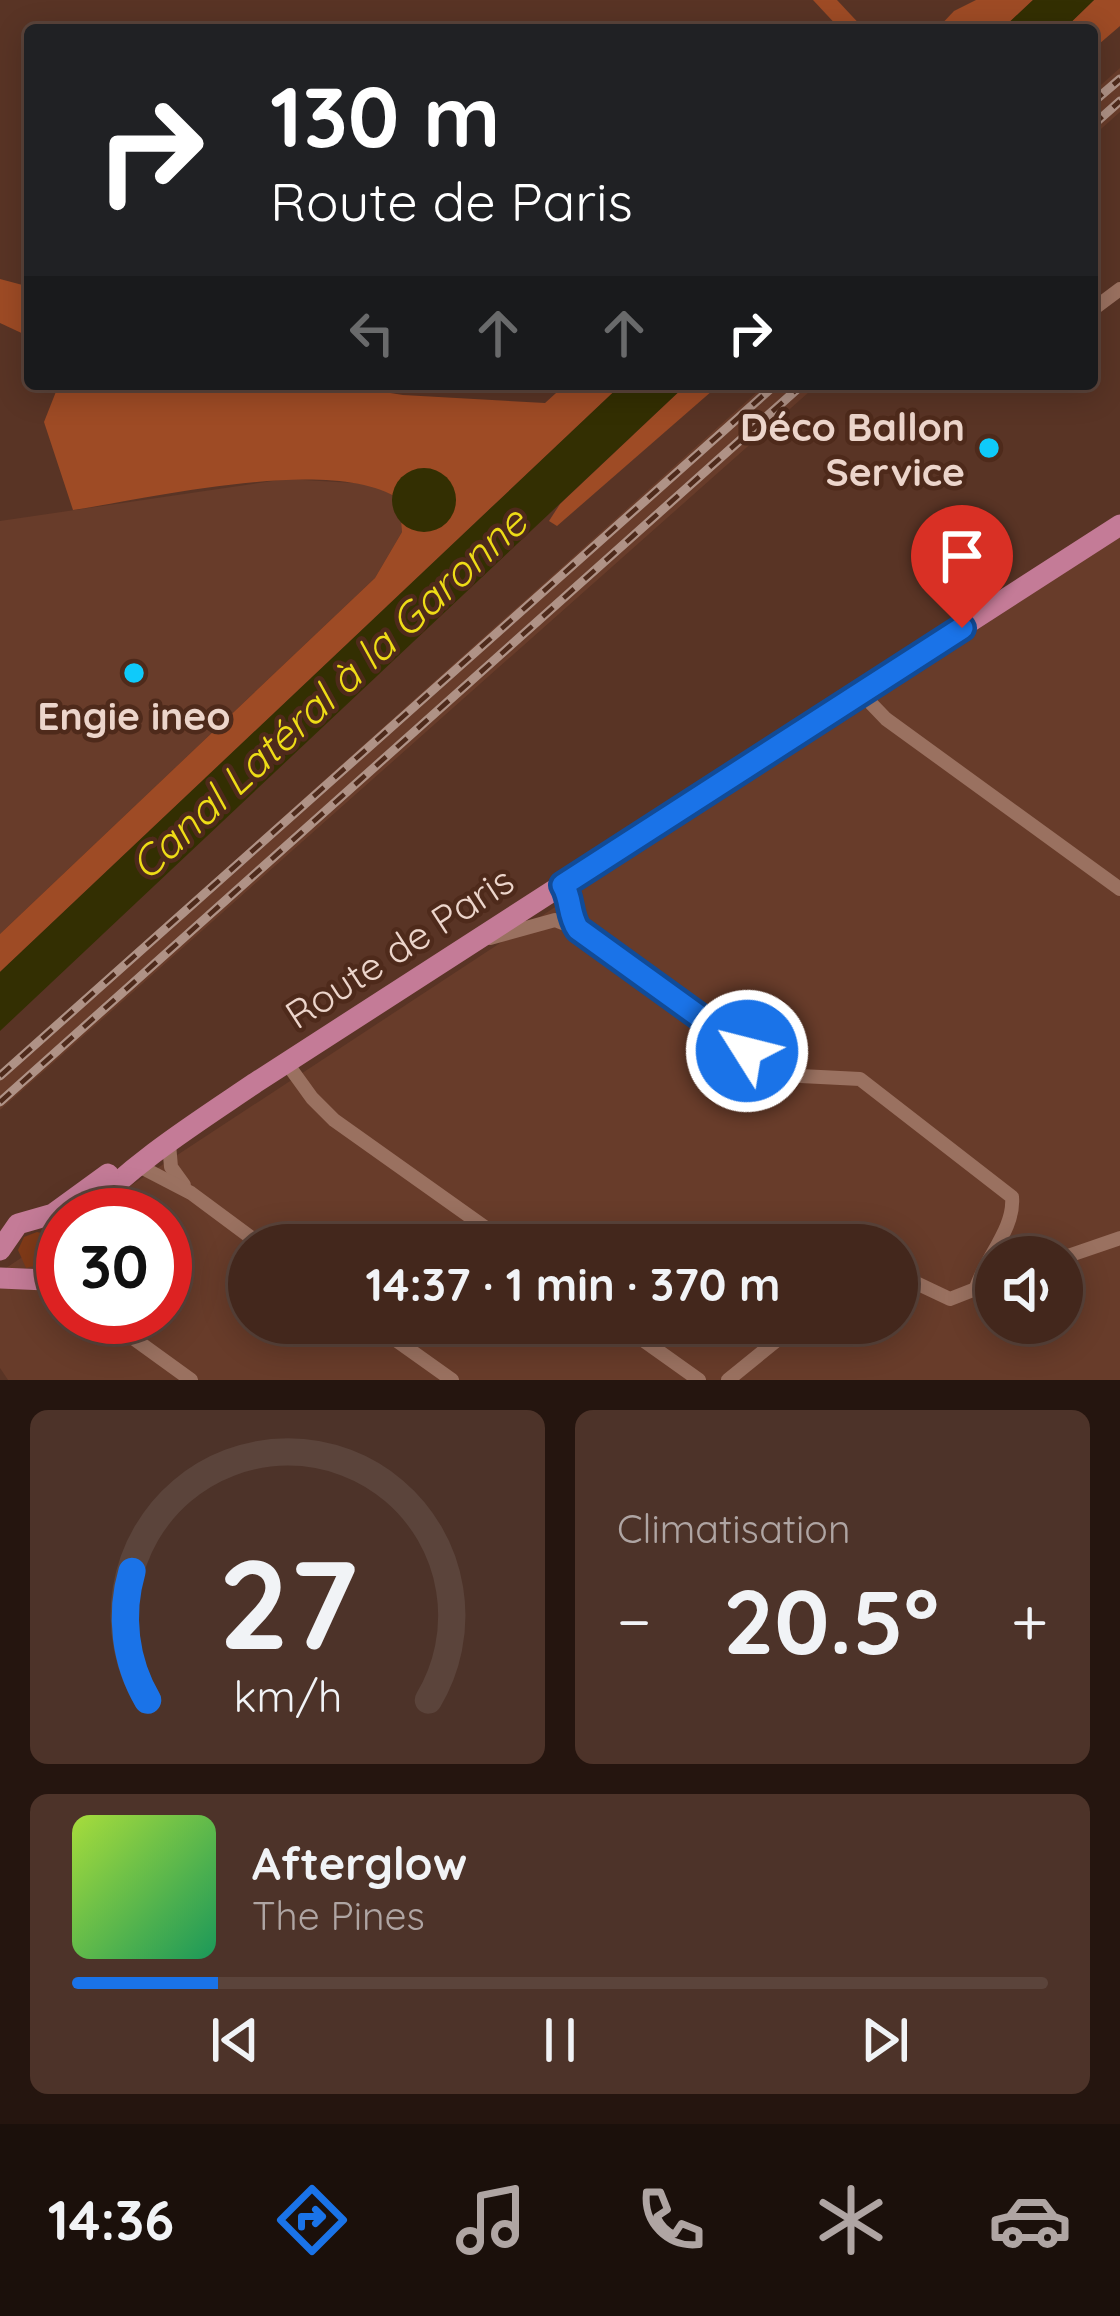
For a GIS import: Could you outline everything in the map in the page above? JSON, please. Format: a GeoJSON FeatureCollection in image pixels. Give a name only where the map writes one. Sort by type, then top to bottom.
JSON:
{"type":"FeatureCollection","features":[{"type":"Feature","properties":{"kind":"main road","name":"Route de Paris"},"geometry":{"type":"LineString","coordinates":[[90,1188],[1120,525]]}},
{"type":"Feature","properties":{"kind":"main road","name":"Route de Paris"},"geometry":{"type":"LineString","coordinates":[[114,1188],[201,1119]]}},
{"type":"Feature","properties":{"kind":"main road","name":"Route de Paris"},"geometry":{"type":"LineString","coordinates":[[10,1278],[2,1248],[18,1224],[36,1219]]}},
{"type":"Feature","properties":{"kind":"street"},"geometry":{"type":"LineString","coordinates":[[861,693],[886,719],[1120,889]]}},
{"type":"Feature","properties":{"kind":"street"},"geometry":{"type":"LineString","coordinates":[[563,885],[570,896],[570,917],[578,929]]}},
{"type":"Feature","properties":{"kind":"street"},"geometry":{"type":"LineString","coordinates":[[479,939],[510,935],[554,920],[578,929],[781,1075],[860,1079],[1012,1197],[1014,1215],[1001,1236]]}},
{"type":"Feature","properties":{"kind":"street"},"geometry":{"type":"LineString","coordinates":[[286,1062],[334,1120],[480,1224]]}},
{"type":"Feature","properties":{"kind":"street"},"geometry":{"type":"LineString","coordinates":[[169,1144],[171,1167],[187,1188]]}},
{"type":"Feature","properties":{"kind":"street"},"geometry":{"type":"LineString","coordinates":[[139,1166],[181,1188]]}},
{"type":"Feature","properties":{"kind":"street"},"geometry":{"type":"LineString","coordinates":[[192,1194],[233,1224]]}},
{"type":"Feature","properties":{"kind":"street"},"geometry":{"type":"LineString","coordinates":[[1083,1251],[1120,1238]]}},
{"type":"Feature","properties":{"kind":"street"},"geometry":{"type":"LineString","coordinates":[[918,1284],[950,1299],[975,1288]]}},
{"type":"Feature","properties":{"kind":"street"},"geometry":{"type":"LineString","coordinates":[[141,1344],[191,1380]]}},
{"type":"Feature","properties":{"kind":"street"},"geometry":{"type":"LineString","coordinates":[[401,1344],[452,1380]]}},
{"type":"Feature","properties":{"kind":"street"},"geometry":{"type":"LineString","coordinates":[[649,1344],[699,1380]]}},
{"type":"Feature","properties":{"kind":"street"},"geometry":{"type":"LineString","coordinates":[[728,1380],[772,1344]]}},
{"type":"Feature","properties":{"kind":"shaded area"},"geometry":{"type":"Polygon","coordinates":[[[813,0],[837,0],[859,24],[835,24],[813,0]]]}},
{"type":"Feature","properties":{"kind":"shaded area"},"geometry":{"type":"Polygon","coordinates":[[[976,0],[1033,0],[1007,24],[942,24],[976,0]]]}},
{"type":"Feature","properties":{"kind":"shaded area"},"geometry":{"type":"Polygon","coordinates":[[[1094,0],[1120,0],[1120,26],[1098,45],[1098,24],[1069,24],[1094,0]]]}},
{"type":"Feature","properties":{"kind":"shaded area"},"geometry":{"type":"Polygon","coordinates":[[[1120,68],[1120,112],[1098,132],[1098,88],[1120,68]]]}},
{"type":"Feature","properties":{"kind":"shaded area"},"geometry":{"type":"Polygon","coordinates":[[[0,279],[24,285],[24,334],[0,323],[0,279]]]}},
{"type":"Feature","properties":{"kind":"shaded area"},"geometry":{"type":"Polygon","coordinates":[[[57,390],[371,390],[545,403],[559,390],[616,390],[0,972],[0,934],[375,578],[402,532],[399,499],[369,486],[331,480],[240,484],[73,510],[44,422],[57,390]]]}},
{"type":"Feature","properties":{"kind":"shaded area"},"geometry":{"type":"Polygon","coordinates":[[[681,390],[713,390],[557,526],[549,521],[560,504],[681,390]]]}},
{"type":"Feature","properties":{"kind":"shaded area"},"geometry":{"type":"Polygon","coordinates":[[[759,390],[811,390],[0,1110],[0,1071],[759,390]]]}},
{"type":"Feature","properties":{"kind":"shaded area"},"geometry":{"type":"Polygon","coordinates":[[[286,479],[372,484],[399,499],[402,532],[375,578],[0,934],[0,521],[286,479]]]}},
{"type":"Feature","properties":{"kind":"shaded area"},"geometry":{"type":"Polygon","coordinates":[[[1120,536],[1120,1380],[8,1380],[0,1368],[0,1272],[36,1248],[36,1344],[192,1344],[192,1188],[127,1188],[1120,536]]]}},
{"type":"Feature","properties":{"kind":"shaded area"},"geometry":{"type":"Polygon","coordinates":[[[36,1232],[36,1266],[26,1268],[18,1250],[24,1237],[36,1232]]]}},
{"type":"Feature","properties":{"kind":"water"},"geometry":{"type":"Polygon","coordinates":[[[1033,0],[1094,0],[1069,24],[1007,24],[1033,0]]]}},
{"type":"Feature","properties":{"kind":"water","name":"Canal Latéral à la Garonne"},"geometry":{"type":"Polygon","coordinates":[[[616,390],[681,390],[0,1031],[0,972],[616,390]]]}},
{"type":"Feature","properties":{"kind":"water"},"geometry":{"type":"Polygon","coordinates":[[[424,468],[447,477],[456,500],[447,523],[424,532],[401,523],[392,500],[401,477],[424,468]]]}},
{"type":"Feature","properties":{"kind":"railway"},"geometry":{"type":"LineString","coordinates":[[1098,98],[1120,79]]}},
{"type":"Feature","properties":{"kind":"railway"},"geometry":{"type":"LineString","coordinates":[[1098,121],[1120,101]]}},
{"type":"Feature","properties":{"kind":"railway"},"geometry":{"type":"LineString","coordinates":[[0,1076],[769,390]]}},
{"type":"Feature","properties":{"kind":"railway"},"geometry":{"type":"LineString","coordinates":[[0,1102],[796,390]]}},
{"type":"Feature","properties":{"kind":"place","name":"Déco Ballon Service"},"geometry":{"type":"Point","coordinates":[989,448]}},
{"type":"Feature","properties":{"kind":"place","name":"Engie ineo"},"geometry":{"type":"Point","coordinates":[134,673]}},
{"type":"Feature","properties":{"kind":"route"},"geometry":{"type":"LineString","coordinates":[[747,1051],[578,929],[570,917],[570,896],[563,885],[962,628]]}}]}
